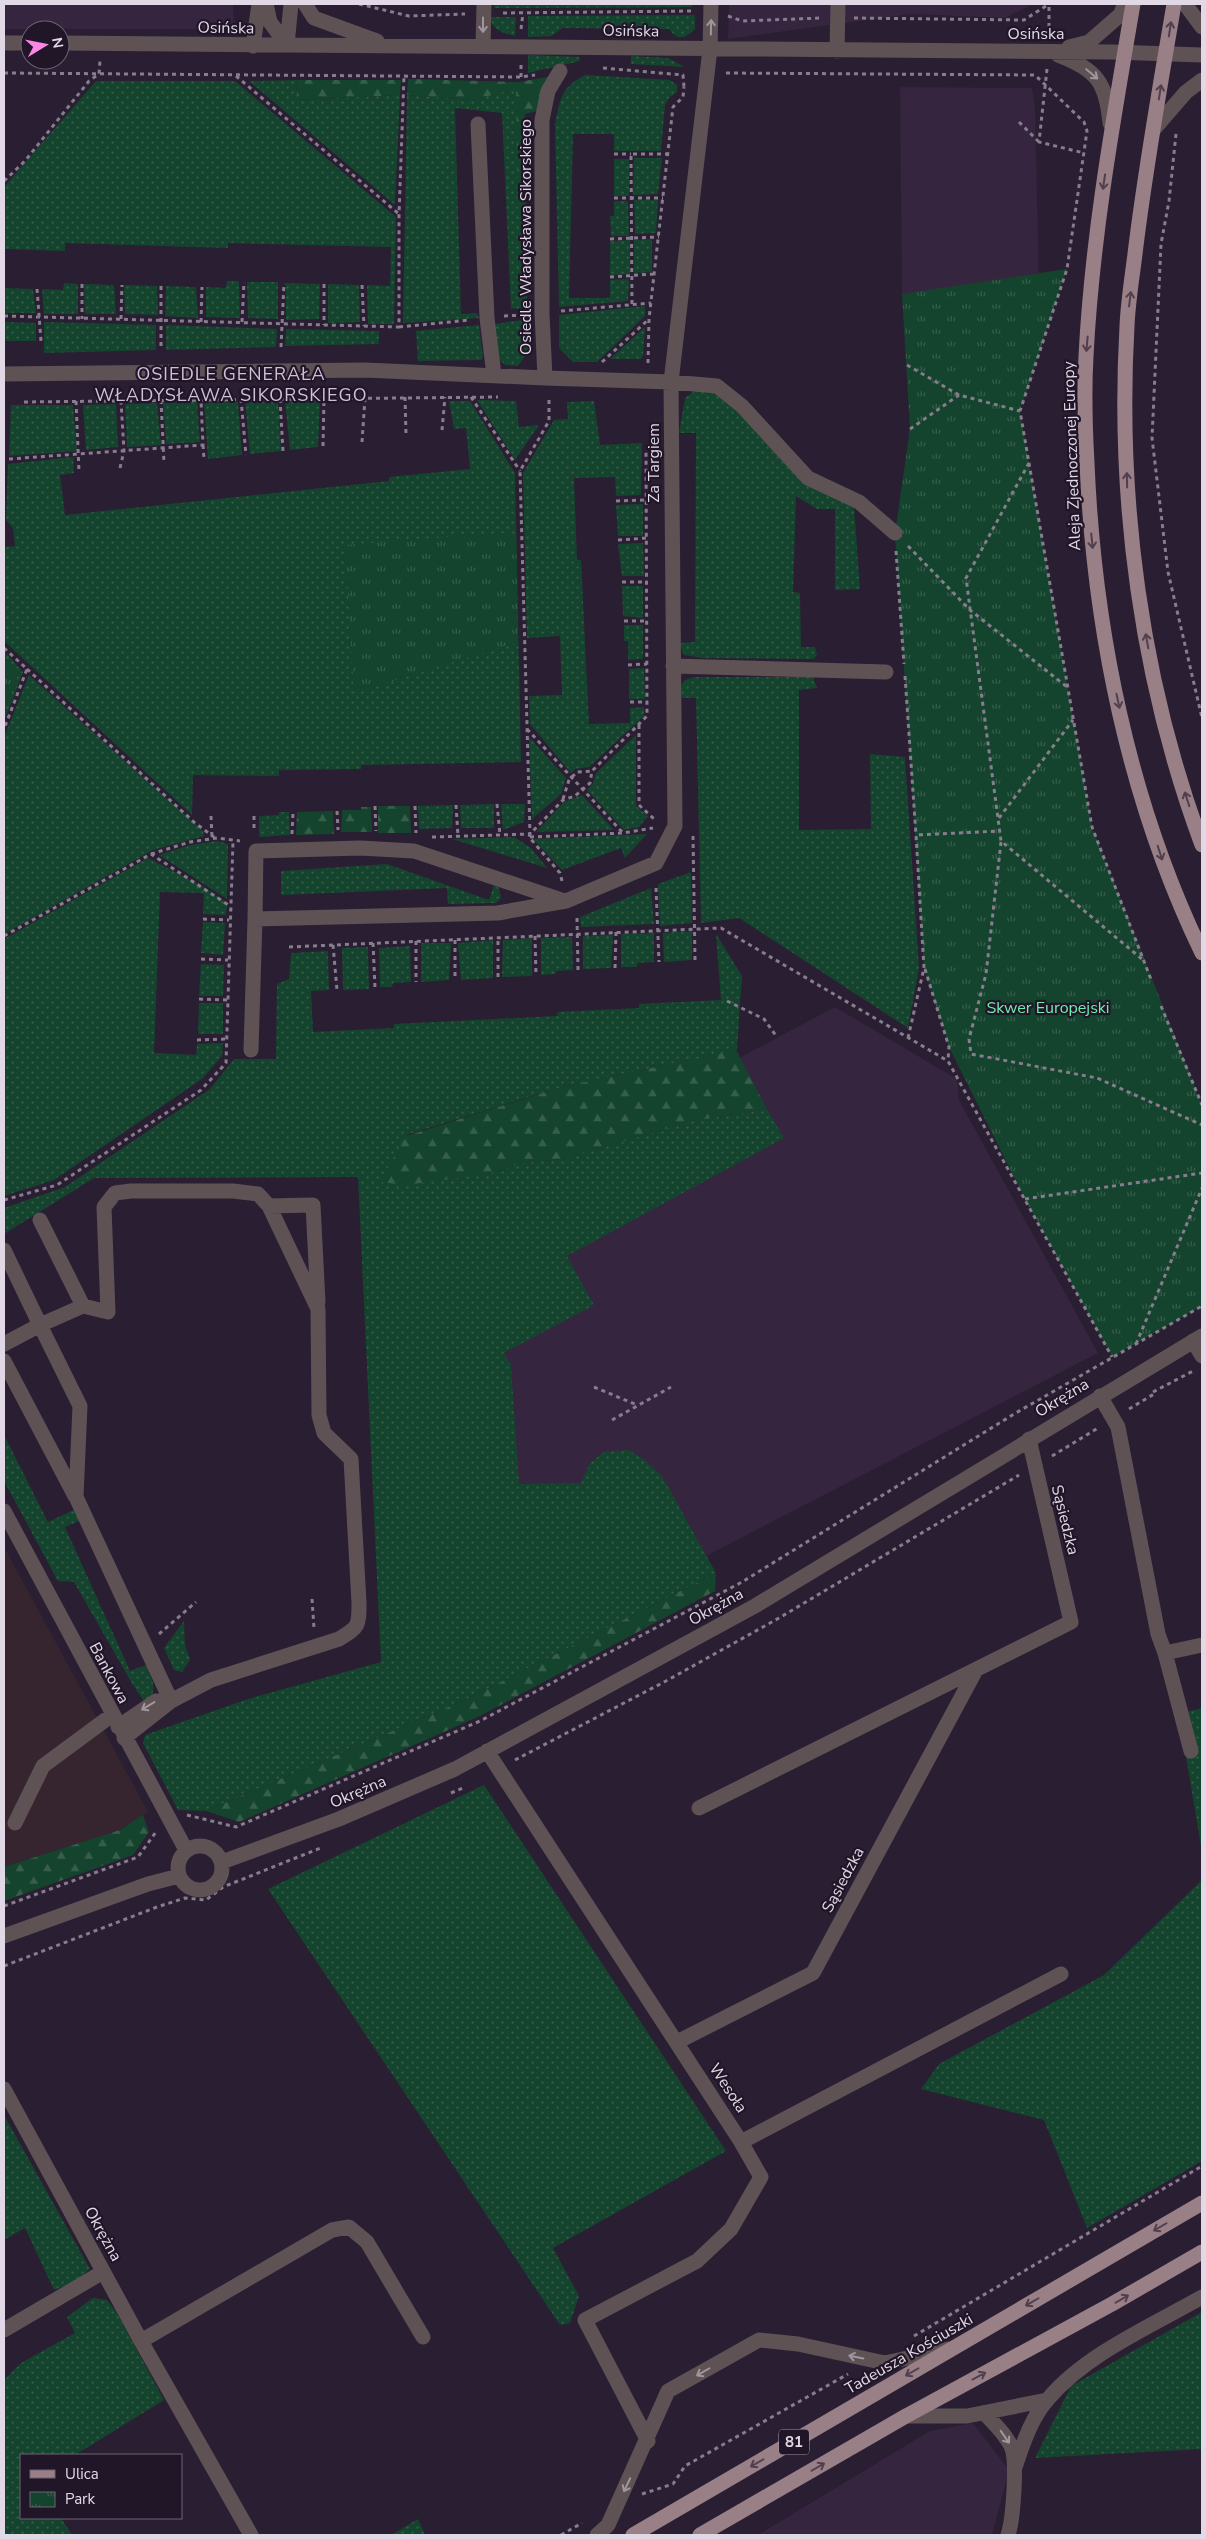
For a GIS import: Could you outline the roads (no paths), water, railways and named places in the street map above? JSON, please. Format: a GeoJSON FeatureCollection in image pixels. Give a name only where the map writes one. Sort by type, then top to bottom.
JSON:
{"type":"FeatureCollection","features":[{"type":"Feature","properties":{"kind":"main road","name":"Aleja Zjednoczonej Europy"},"geometry":{"type":"LineString","coordinates":[[1133,4],[1096,235],[1086,358],[1089,515],[1098,591],[1126,740],[1164,866],[1202,953]]}},
{"type":"Feature","properties":{"kind":"main road"},"geometry":{"type":"LineString","coordinates":[[1174,4],[1139,221],[1127,325],[1128,490],[1135,570],[1159,701],[1202,845]]}},
{"type":"Feature","properties":{"kind":"main road","name":"Tadeusza Kościuszki"},"geometry":{"type":"LineString","coordinates":[[633,2535],[1202,2203]]}},
{"type":"Feature","properties":{"kind":"main road","name":"81"},"geometry":{"type":"LineString","coordinates":[[700,2535],[906,2416],[1112,2304],[1202,2252]]}},
{"type":"Feature","properties":{"kind":"street"},"geometry":{"type":"LineString","coordinates":[[253,46],[259,4]]}},
{"type":"Feature","properties":{"kind":"street"},"geometry":{"type":"LineString","coordinates":[[266,4],[270,22],[287,45]]}},
{"type":"Feature","properties":{"kind":"street"},"geometry":{"type":"LineString","coordinates":[[287,45],[291,4]]}},
{"type":"Feature","properties":{"kind":"street"},"geometry":{"type":"LineString","coordinates":[[305,4],[314,18],[385,45]]}},
{"type":"Feature","properties":{"kind":"street"},"geometry":{"type":"LineString","coordinates":[[1049,52],[1089,42],[1120,15],[1125,4]]}},
{"type":"Feature","properties":{"kind":"street"},"geometry":{"type":"LineString","coordinates":[[1185,4],[1202,27]]}},
{"type":"Feature","properties":{"kind":"street"},"geometry":{"type":"LineString","coordinates":[[706,9],[710,50]]}},
{"type":"Feature","properties":{"kind":"street"},"geometry":{"type":"LineString","coordinates":[[483,10],[483,46]]}},
{"type":"Feature","properties":{"kind":"street"},"geometry":{"type":"LineString","coordinates":[[837,51],[838,11]]}},
{"type":"Feature","properties":{"kind":"street"},"geometry":{"type":"LineString","coordinates":[[4,43],[20,43]]}},
{"type":"Feature","properties":{"kind":"street","name":"Osińska"},"geometry":{"type":"LineString","coordinates":[[70,43],[1124,52],[1202,55]]}},
{"type":"Feature","properties":{"kind":"street","name":"Za Targiem"},"geometry":{"type":"LineString","coordinates":[[256,919],[498,912],[566,901],[656,863],[675,826],[672,666],[671,382],[710,50]]}},
{"type":"Feature","properties":{"kind":"street"},"geometry":{"type":"LineString","coordinates":[[1049,52],[1076,62],[1098,79],[1108,97],[1111,134]]}},
{"type":"Feature","properties":{"kind":"street","name":"Osiedle Władysława Sikorskiego"},"geometry":{"type":"LineString","coordinates":[[545,378],[542,313],[542,120],[548,91],[560,71]]}},
{"type":"Feature","properties":{"kind":"street"},"geometry":{"type":"LineString","coordinates":[[1154,129],[1186,92],[1202,80]]}},
{"type":"Feature","properties":{"kind":"street"},"geometry":{"type":"LineString","coordinates":[[478,124],[487,318],[494,375]]}},
{"type":"Feature","properties":{"kind":"street","name":"Osiedle Władysława Sikorskiego"},"geometry":{"type":"LineString","coordinates":[[4,374],[365,370],[671,382],[717,386],[742,406],[808,478],[858,502],[895,533]]}},
{"type":"Feature","properties":{"kind":"street"},"geometry":{"type":"LineString","coordinates":[[672,666],[886,672]]}},
{"type":"Feature","properties":{"kind":"street"},"geometry":{"type":"LineString","coordinates":[[251,1050],[256,919],[256,851],[360,848],[414,851],[566,901]]}},
{"type":"Feature","properties":{"kind":"street"},"geometry":{"type":"LineString","coordinates":[[4,1344],[82,1306],[108,1312],[104,1207],[115,1193],[131,1191],[233,1190],[258,1194],[269,1206],[318,1309]]}},
{"type":"Feature","properties":{"kind":"street"},"geometry":{"type":"LineString","coordinates":[[15,1822],[43,1766],[211,1680],[339,1639],[354,1630],[359,1623],[351,1459],[324,1433],[319,1415],[318,1309],[313,1205],[269,1206]]}},
{"type":"Feature","properties":{"kind":"street"},"geometry":{"type":"LineString","coordinates":[[40,1220],[82,1306]]}},
{"type":"Feature","properties":{"kind":"street"},"geometry":{"type":"LineString","coordinates":[[4,1250],[80,1406],[76,1497]]}},
{"type":"Feature","properties":{"kind":"street"},"geometry":{"type":"LineString","coordinates":[[1198,1338],[1202,1356]]}},
{"type":"Feature","properties":{"kind":"street","name":"Okrężna"},"geometry":{"type":"LineString","coordinates":[[222,1862],[339,1819],[455,1769],[755,1606],[1029,1438],[1198,1338]]}},
{"type":"Feature","properties":{"kind":"street"},"geometry":{"type":"LineString","coordinates":[[4,1361],[76,1497],[171,1701]]}},
{"type":"Feature","properties":{"kind":"street"},"geometry":{"type":"LineString","coordinates":[[1100,1396],[1118,1426],[1158,1634],[1165,1653],[1191,1752]]}},
{"type":"Feature","properties":{"kind":"street","name":"Sąsiedzka"},"geometry":{"type":"LineString","coordinates":[[699,1808],[1071,1622],[1029,1438]]}},
{"type":"Feature","properties":{"kind":"street","name":"Bankowa"},"geometry":{"type":"LineString","coordinates":[[4,1511],[118,1727],[186,1850]]}},
{"type":"Feature","properties":{"kind":"street"},"geometry":{"type":"LineString","coordinates":[[1165,1653],[1202,1645]]}},
{"type":"Feature","properties":{"kind":"street","name":"Sąsiedzka"},"geometry":{"type":"LineString","coordinates":[[677,2042],[812,1973],[976,1670]]}},
{"type":"Feature","properties":{"kind":"street","name":"Wesoła"},"geometry":{"type":"LineString","coordinates":[[487,1751],[677,2042],[761,2176],[730,2229],[696,2261],[585,2320],[648,2441]]}},
{"type":"Feature","properties":{"kind":"street"},"geometry":{"type":"LineString","coordinates":[[200,1845],[214,1850],[222,1862],[222,1874],[217,1884],[207,1890],[195,1890],[185,1885],[179,1876],[178,1862],[186,1850],[200,1845]]}},
{"type":"Feature","properties":{"kind":"street"},"geometry":{"type":"LineString","coordinates":[[4,1936],[148,1884],[179,1876]]}},
{"type":"Feature","properties":{"kind":"street"},"geometry":{"type":"LineString","coordinates":[[741,2142],[1061,1974]]}},
{"type":"Feature","properties":{"kind":"street","name":"Okrężna"},"geometry":{"type":"LineString","coordinates":[[4,2089],[141,2341],[251,2535]]}},
{"type":"Feature","properties":{"kind":"street"},"geometry":{"type":"LineString","coordinates":[[141,2341],[332,2230],[349,2227],[367,2242],[423,2337]]}},
{"type":"Feature","properties":{"kind":"street"},"geometry":{"type":"LineString","coordinates":[[4,2330],[103,2272]]}},
{"type":"Feature","properties":{"kind":"street"},"geometry":{"type":"LineString","coordinates":[[1008,2535],[1015,2467],[1027,2432],[1047,2400],[1080,2367],[1202,2297]]}},
{"type":"Feature","properties":{"kind":"street"},"geometry":{"type":"LineString","coordinates":[[597,2535],[608,2525],[648,2441],[668,2392],[759,2340],[798,2344],[886,2363],[954,2348]]}},
{"type":"Feature","properties":{"kind":"street"},"geometry":{"type":"LineString","coordinates":[[906,2416],[967,2416],[1047,2400]]}},
{"type":"Feature","properties":{"kind":"street"},"geometry":{"type":"LineString","coordinates":[[984,2413],[997,2426],[1012,2447],[1015,2467]]}},
{"type":"Feature","properties":{"kind":"district","name":"OSIEDLE GENERAŁA WŁADYSŁAWA SIKORSKIEGO"},"geometry":{"type":"Point","coordinates":[231,384]}},
{"type":"Feature","properties":{"kind":"park label","name":"Skwer Europejski"},"geometry":{"type":"Point","coordinates":[1048,1008]}}]}
